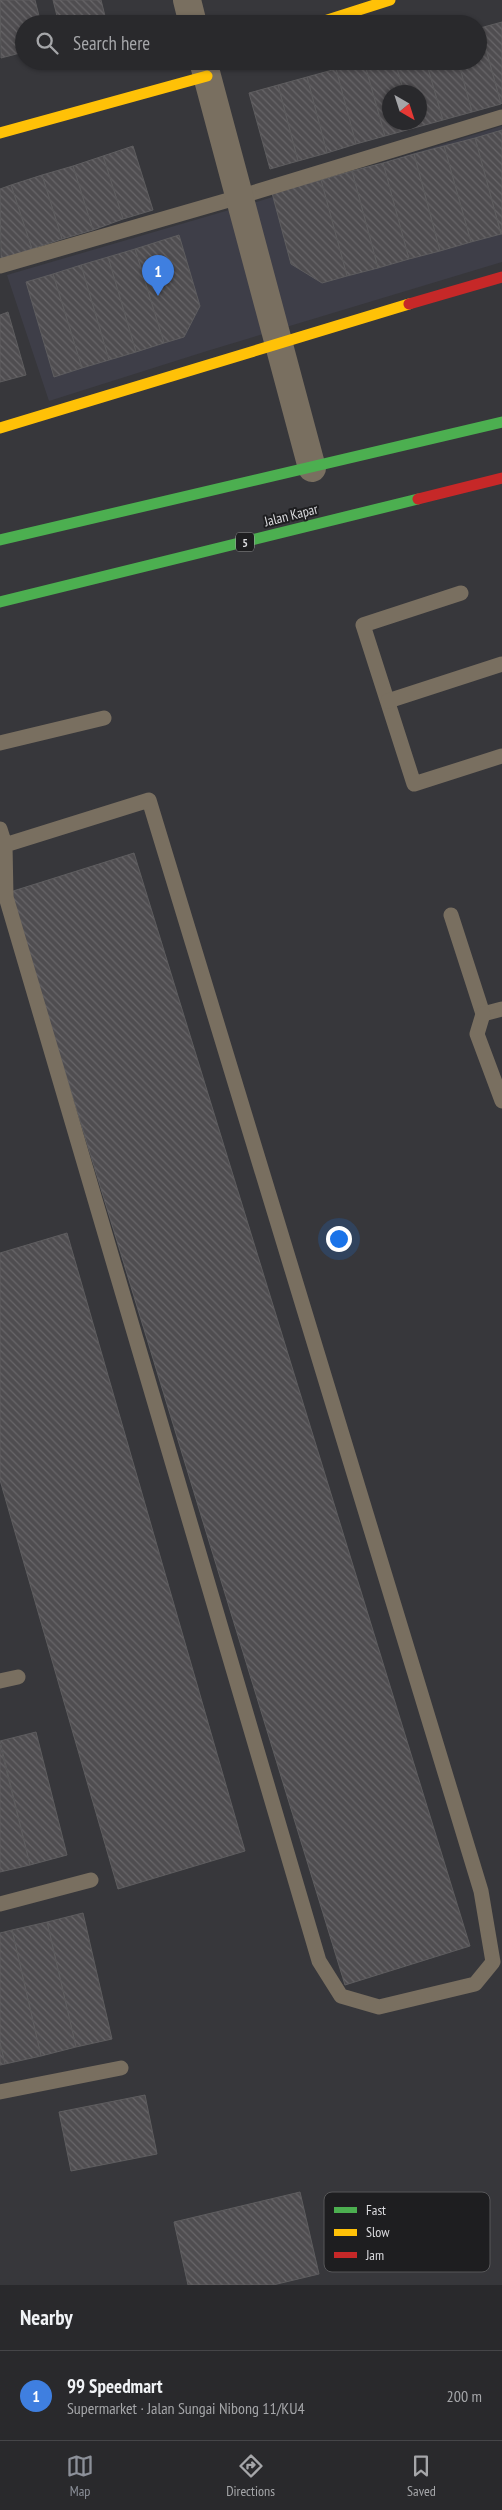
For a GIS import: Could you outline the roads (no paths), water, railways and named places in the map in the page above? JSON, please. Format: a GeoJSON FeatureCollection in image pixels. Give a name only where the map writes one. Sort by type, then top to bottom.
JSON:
{"type":"FeatureCollection","features":[{"type":"Feature","properties":{"kind":"main road"},"geometry":{"type":"LineString","coordinates":[[343,15],[390,0]]}},
{"type":"Feature","properties":{"kind":"main road"},"geometry":{"type":"LineString","coordinates":[[0,133],[199,70]]}},
{"type":"Feature","properties":{"kind":"main road"},"geometry":{"type":"LineString","coordinates":[[0,428],[278,342],[502,277]]}},
{"type":"Feature","properties":{"kind":"main road"},"geometry":{"type":"LineString","coordinates":[[0,540],[502,422]]}},
{"type":"Feature","properties":{"kind":"main road","name":"Jalan Kapar"},"geometry":{"type":"LineString","coordinates":[[0,602],[502,478]]}},
{"type":"Feature","properties":{"kind":"main road"},"geometry":{"type":"LineString","coordinates":[[489,482],[502,485]]}},
{"type":"Feature","properties":{"kind":"street"},"geometry":{"type":"LineString","coordinates":[[187,0],[191,15]]}},
{"type":"Feature","properties":{"kind":"street"},"geometry":{"type":"LineString","coordinates":[[206,70],[312,468]]}},
{"type":"Feature","properties":{"kind":"lane"},"geometry":{"type":"LineString","coordinates":[[0,266],[239,198],[502,117]]}},
{"type":"Feature","properties":{"kind":"lane"},"geometry":{"type":"LineString","coordinates":[[461,593],[363,625],[414,784],[502,756]]}},
{"type":"Feature","properties":{"kind":"lane"},"geometry":{"type":"LineString","coordinates":[[388,701],[502,664]]}},
{"type":"Feature","properties":{"kind":"lane"},"geometry":{"type":"LineString","coordinates":[[0,743],[104,718]]}},
{"type":"Feature","properties":{"kind":"lane"},"geometry":{"type":"LineString","coordinates":[[0,829],[5,845],[6,897],[319,1961],[341,1996],[379,2007],[475,1984],[493,1962],[481,1891],[149,800],[5,845]]}},
{"type":"Feature","properties":{"kind":"lane"},"geometry":{"type":"LineString","coordinates":[[451,914],[483,1014],[477,1034],[502,1101]]}},
{"type":"Feature","properties":{"kind":"lane"},"geometry":{"type":"LineString","coordinates":[[483,1014],[502,1009]]}},
{"type":"Feature","properties":{"kind":"lane"},"geometry":{"type":"LineString","coordinates":[[0,1682],[18,1676]]}},
{"type":"Feature","properties":{"kind":"lane"},"geometry":{"type":"LineString","coordinates":[[0,1904],[91,1880]]}},
{"type":"Feature","properties":{"kind":"lane"},"geometry":{"type":"LineString","coordinates":[[0,2092],[121,2068]]}},
{"type":"Feature","properties":{"kind":"place","name":"99 Speedmart"},"geometry":{"type":"Point","coordinates":[158,296]}}]}
